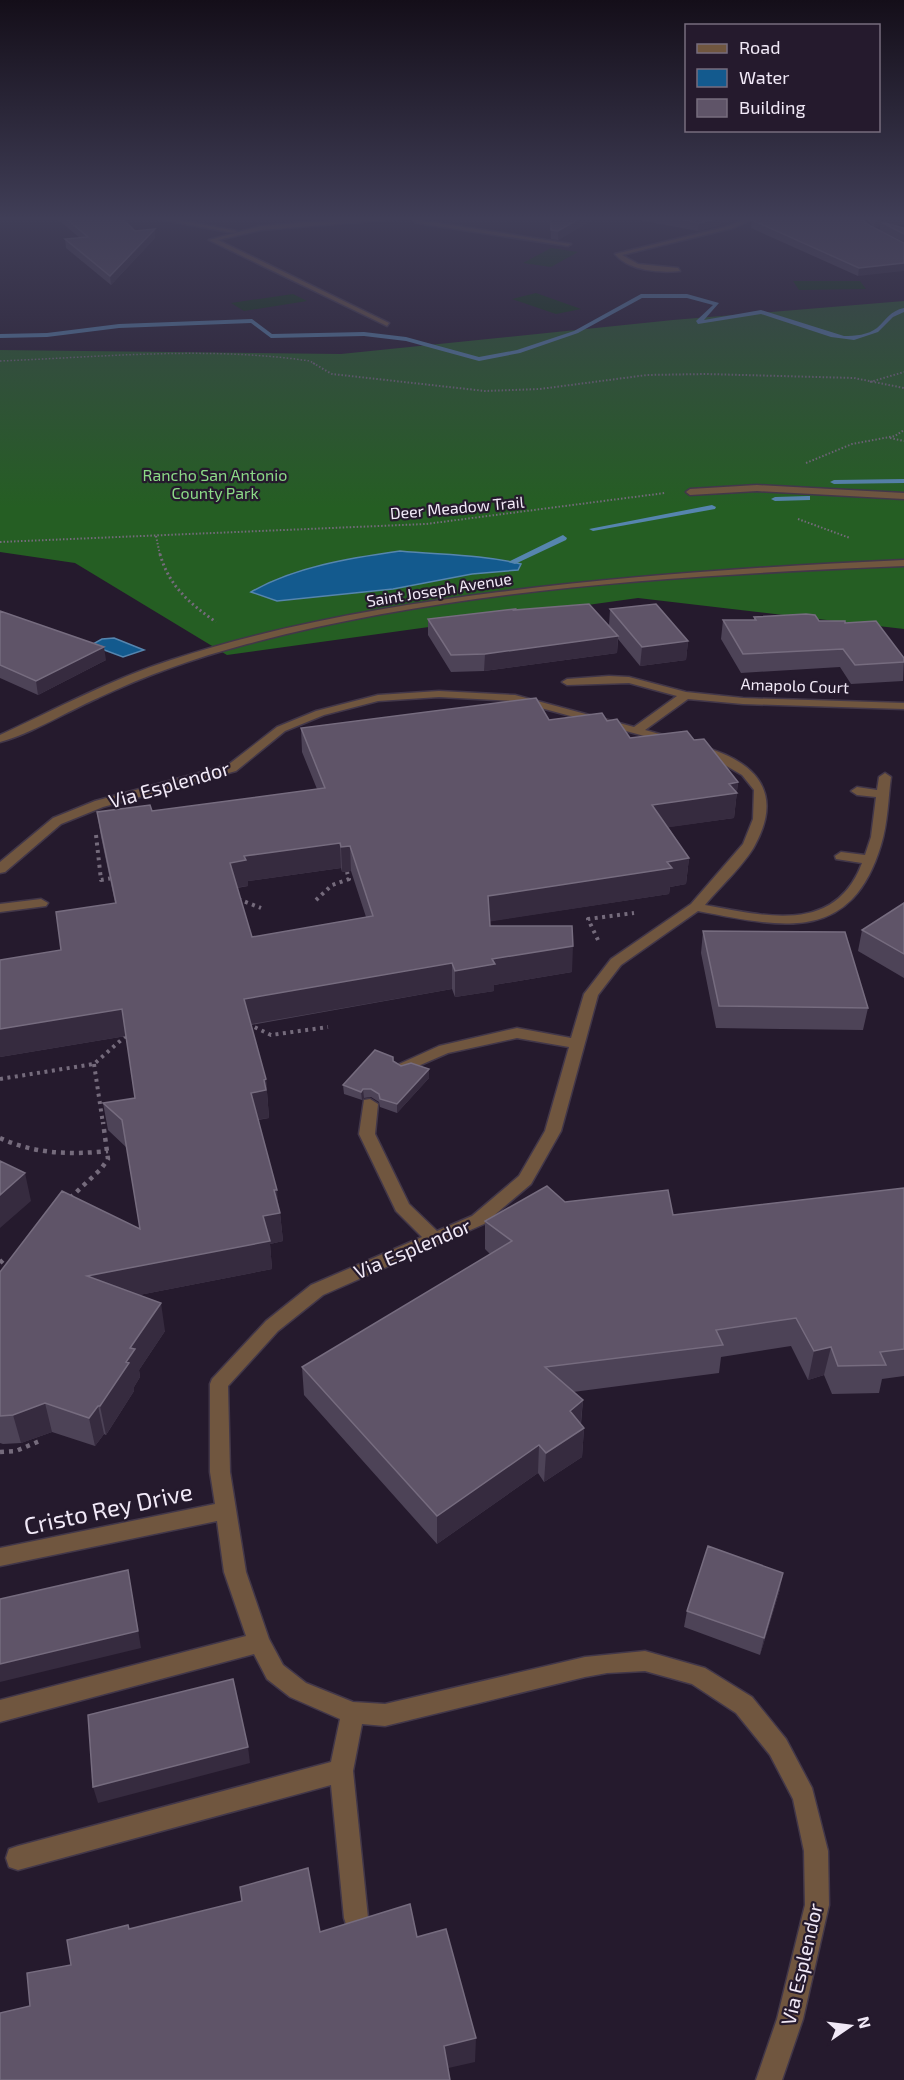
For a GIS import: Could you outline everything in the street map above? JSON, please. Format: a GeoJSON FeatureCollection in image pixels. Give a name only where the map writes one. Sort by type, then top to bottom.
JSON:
{"type":"FeatureCollection","features":[{"type":"Feature","properties":{"kind":"street"},"geometry":{"type":"LineString","coordinates":[[364,313],[387,324]]}},
{"type":"Feature","properties":{"kind":"street"},"geometry":{"type":"LineString","coordinates":[[690,492],[757,488],[904,496]]}},
{"type":"Feature","properties":{"kind":"street","name":"Saint Joseph Avenue"},"geometry":{"type":"LineString","coordinates":[[0,739],[152,670],[246,641],[367,615],[510,593],[790,567],[904,563]]}},
{"type":"Feature","properties":{"kind":"street","name":"Amapolo Court"},"geometry":{"type":"LineString","coordinates":[[567,682],[629,680],[686,694],[831,709],[865,703],[904,706]]}},
{"type":"Feature","properties":{"kind":"street","name":"Via Esplendor"},"geometry":{"type":"LineString","coordinates":[[0,869],[57,821],[99,804],[232,768],[280,729],[350,704],[409,695],[477,694],[515,698],[637,730],[722,758],[746,772],[760,790],[759,819],[750,845],[696,907],[616,962],[591,994],[553,1131],[525,1180],[478,1220],[317,1290],[272,1326],[219,1384],[220,1473],[235,1572],[259,1643],[275,1672],[298,1690],[353,1713],[385,1715],[574,1669],[607,1663],[645,1661],[697,1675],[744,1705],[778,1747],[804,1796],[816,1851],[817,1905],[790,2019],[769,2080]]}},
{"type":"Feature","properties":{"kind":"street"},"geometry":{"type":"LineString","coordinates":[[637,730],[686,694]]}},
{"type":"Feature","properties":{"kind":"street"},"geometry":{"type":"LineString","coordinates":[[696,907],[780,921],[810,918],[834,910],[853,895],[863,879],[875,844],[885,777]]}},
{"type":"Feature","properties":{"kind":"street"},"geometry":{"type":"LineString","coordinates":[[857,791],[882,794]]}},
{"type":"Feature","properties":{"kind":"street"},"geometry":{"type":"LineString","coordinates":[[841,856],[869,860]]}},
{"type":"Feature","properties":{"kind":"street"},"geometry":{"type":"LineString","coordinates":[[0,908],[41,903]]}},
{"type":"Feature","properties":{"kind":"street"},"geometry":{"type":"LineString","coordinates":[[402,1068],[444,1049],[517,1034],[576,1044]]}},
{"type":"Feature","properties":{"kind":"street"},"geometry":{"type":"LineString","coordinates":[[370,1104],[367,1134],[402,1207],[435,1239]]}},
{"type":"Feature","properties":{"kind":"street","name":"Cristo Rey Drive"},"geometry":{"type":"LineString","coordinates":[[0,1557],[226,1510]]}},
{"type":"Feature","properties":{"kind":"street"},"geometry":{"type":"LineString","coordinates":[[0,1711],[259,1643]]}},
{"type":"Feature","properties":{"kind":"street"},"geometry":{"type":"LineString","coordinates":[[353,1713],[341,1771],[356,1918]]}},
{"type":"Feature","properties":{"kind":"street"},"geometry":{"type":"LineString","coordinates":[[18,1858],[341,1771]]}},
{"type":"Feature","properties":{"kind":"path"},"geometry":{"type":"LineString","coordinates":[[0,361],[195,354],[270,355],[310,361],[332,374],[484,391],[540,389],[647,375],[854,378],[904,388]]}},
{"type":"Feature","properties":{"kind":"path"},"geometry":{"type":"LineString","coordinates":[[870,382],[904,372]]}},
{"type":"Feature","properties":{"kind":"path"},"geometry":{"type":"LineString","coordinates":[[886,437],[904,441]]}},
{"type":"Feature","properties":{"kind":"path","name":"Deer Meadow Trail"},"geometry":{"type":"LineString","coordinates":[[0,542],[426,524],[540,511],[620,497],[690,492]]}},
{"type":"Feature","properties":{"kind":"path"},"geometry":{"type":"LineString","coordinates":[[789,516],[851,538]]}},
{"type":"Feature","properties":{"kind":"path"},"geometry":{"type":"LineString","coordinates":[[156,536],[166,577],[181,597],[246,641]]}},
{"type":"Feature","properties":{"kind":"path"},"geometry":{"type":"LineString","coordinates":[[107,834],[96,835],[101,880],[123,877]]}},
{"type":"Feature","properties":{"kind":"path"},"geometry":{"type":"LineString","coordinates":[[316,900],[332,885],[349,879],[347,872]]}},
{"type":"Feature","properties":{"kind":"path"},"geometry":{"type":"LineString","coordinates":[[235,898],[261,908]]}},
{"type":"Feature","properties":{"kind":"path"},"geometry":{"type":"LineString","coordinates":[[603,948],[588,920],[634,913]]}},
{"type":"Feature","properties":{"kind":"path"},"geometry":{"type":"LineString","coordinates":[[248,1018],[243,1022],[271,1035],[328,1027]]}},
{"type":"Feature","properties":{"kind":"path"},"geometry":{"type":"LineString","coordinates":[[0,1079],[94,1064],[130,1032]]}},
{"type":"Feature","properties":{"kind":"path"},"geometry":{"type":"LineString","coordinates":[[62,1205],[106,1163],[108,1151],[94,1064]]}},
{"type":"Feature","properties":{"kind":"path"},"geometry":{"type":"LineString","coordinates":[[0,1138],[31,1149],[49,1152],[108,1151]]}},
{"type":"Feature","properties":{"kind":"path"},"geometry":{"type":"LineString","coordinates":[[0,1452],[16,1451],[42,1440]]}},
{"type":"Feature","properties":{"kind":"green space","name":"Rancho San Antonio County Park"},"geometry":{"type":"Polygon","coordinates":[[[757,313],[904,313],[904,629],[638,598],[227,655],[75,563],[0,552],[0,350],[341,354],[757,313]]]}},
{"type":"Feature","properties":{"kind":"water"},"geometry":{"type":"Polygon","coordinates":[[[400,551],[476,557],[521,564],[518,570],[472,574],[393,589],[277,601],[251,592],[304,570],[342,560],[400,551]]]}},
{"type":"Feature","properties":{"kind":"water"},"geometry":{"type":"Polygon","coordinates":[[[114,638],[144,650],[123,657],[91,645],[102,639],[114,638]]]}},
{"type":"Feature","properties":{"kind":"building"},"geometry":{"type":"Polygon","coordinates":[[[589,604],[618,636],[485,654],[451,655],[428,619],[515,609],[589,604]]]}},
{"type":"Feature","properties":{"kind":"building"},"geometry":{"type":"Polygon","coordinates":[[[656,604],[688,641],[642,647],[610,609],[656,604]]]}},
{"type":"Feature","properties":{"kind":"building"},"geometry":{"type":"Polygon","coordinates":[[[0,611],[104,647],[36,681],[0,665],[0,611]]]}},
{"type":"Feature","properties":{"kind":"building"},"geometry":{"type":"Polygon","coordinates":[[[815,615],[819,621],[845,621],[845,623],[876,621],[904,658],[904,662],[855,665],[843,649],[743,654],[723,620],[756,620],[754,617],[815,615]]]}},
{"type":"Feature","properties":{"kind":"building"},"geometry":{"type":"Polygon","coordinates":[[[536,698],[549,720],[602,713],[607,721],[617,719],[630,738],[687,731],[694,740],[704,739],[738,782],[729,784],[737,793],[652,805],[689,858],[667,862],[672,868],[488,896],[490,926],[572,926],[573,946],[492,959],[495,964],[455,971],[452,963],[244,999],[266,1079],[264,1080],[266,1090],[251,1093],[277,1190],[274,1190],[280,1213],[263,1216],[270,1241],[87,1276],[161,1303],[130,1348],[135,1349],[126,1362],[129,1363],[100,1406],[89,1418],[45,1403],[13,1415],[0,1416],[0,1272],[62,1191],[140,1229],[122,1120],[103,1103],[135,1098],[122,1009],[0,1029],[0,960],[61,950],[56,912],[116,903],[97,812],[150,805],[152,811],[325,788],[301,728],[536,698]],[[340,843],[244,856],[246,860],[230,863],[252,937],[373,916],[350,846],[341,847],[340,843]]]}},
{"type":"Feature","properties":{"kind":"building"},"geometry":{"type":"Polygon","coordinates":[[[904,903],[904,954],[862,930],[904,903]]]}},
{"type":"Feature","properties":{"kind":"building"},"geometry":{"type":"Polygon","coordinates":[[[703,931],[845,932],[868,1008],[719,1006],[703,931]]]}},
{"type":"Feature","properties":{"kind":"building"},"geometry":{"type":"Polygon","coordinates":[[[375,1050],[393,1057],[393,1061],[401,1066],[411,1063],[429,1069],[397,1104],[380,1099],[379,1094],[371,1089],[363,1089],[361,1092],[343,1085],[375,1050]]]}},
{"type":"Feature","properties":{"kind":"building"},"geometry":{"type":"Polygon","coordinates":[[[0,1161],[25,1173],[0,1195],[0,1161]]]}},
{"type":"Feature","properties":{"kind":"building"},"geometry":{"type":"Polygon","coordinates":[[[547,1186],[565,1202],[668,1190],[673,1215],[904,1188],[904,1349],[880,1352],[886,1365],[838,1366],[831,1347],[814,1351],[796,1318],[716,1330],[723,1345],[545,1367],[583,1400],[570,1411],[584,1428],[546,1453],[539,1445],[437,1516],[302,1367],[512,1241],[485,1221],[547,1186]]]}},
{"type":"Feature","properties":{"kind":"building"},"geometry":{"type":"Polygon","coordinates":[[[708,1546],[783,1573],[764,1638],[687,1611],[708,1546]]]}},
{"type":"Feature","properties":{"kind":"building"},"geometry":{"type":"Polygon","coordinates":[[[128,1570],[138,1631],[0,1664],[0,1599],[128,1570]]]}},
{"type":"Feature","properties":{"kind":"building"},"geometry":{"type":"Polygon","coordinates":[[[233,1679],[248,1747],[93,1787],[88,1715],[233,1679]]]}},
{"type":"Feature","properties":{"kind":"building"},"geometry":{"type":"Polygon","coordinates":[[[308,1868],[320,1932],[410,1904],[417,1937],[446,1929],[476,2038],[444,2046],[450,2080],[0,2080],[0,2013],[30,2006],[27,1973],[71,1965],[67,1940],[128,1925],[129,1929],[242,1901],[240,1887],[308,1868]]]}},
{"type":"Feature","properties":{"kind":"waterway"},"geometry":{"type":"LineString","coordinates":[[0,336],[47,335],[119,326],[252,321],[271,336],[364,334],[406,339],[479,359],[518,352],[576,332],[610,313]]}},
{"type":"Feature","properties":{"kind":"waterway"},"geometry":{"type":"LineString","coordinates":[[707,313],[698,322],[748,313]]}},
{"type":"Feature","properties":{"kind":"waterway"},"geometry":{"type":"LineString","coordinates":[[765,313],[844,338],[856,338],[876,331],[894,313]]}},
{"type":"Feature","properties":{"kind":"waterway"},"geometry":{"type":"LineString","coordinates":[[834,482],[904,481]]}},
{"type":"Feature","properties":{"kind":"waterway"},"geometry":{"type":"LineString","coordinates":[[775,499],[807,498]]}},
{"type":"Feature","properties":{"kind":"waterway"},"geometry":{"type":"LineString","coordinates":[[593,529],[712,507]]}},
{"type":"Feature","properties":{"kind":"waterway"},"geometry":{"type":"LineString","coordinates":[[512,562],[563,538]]}}]}
